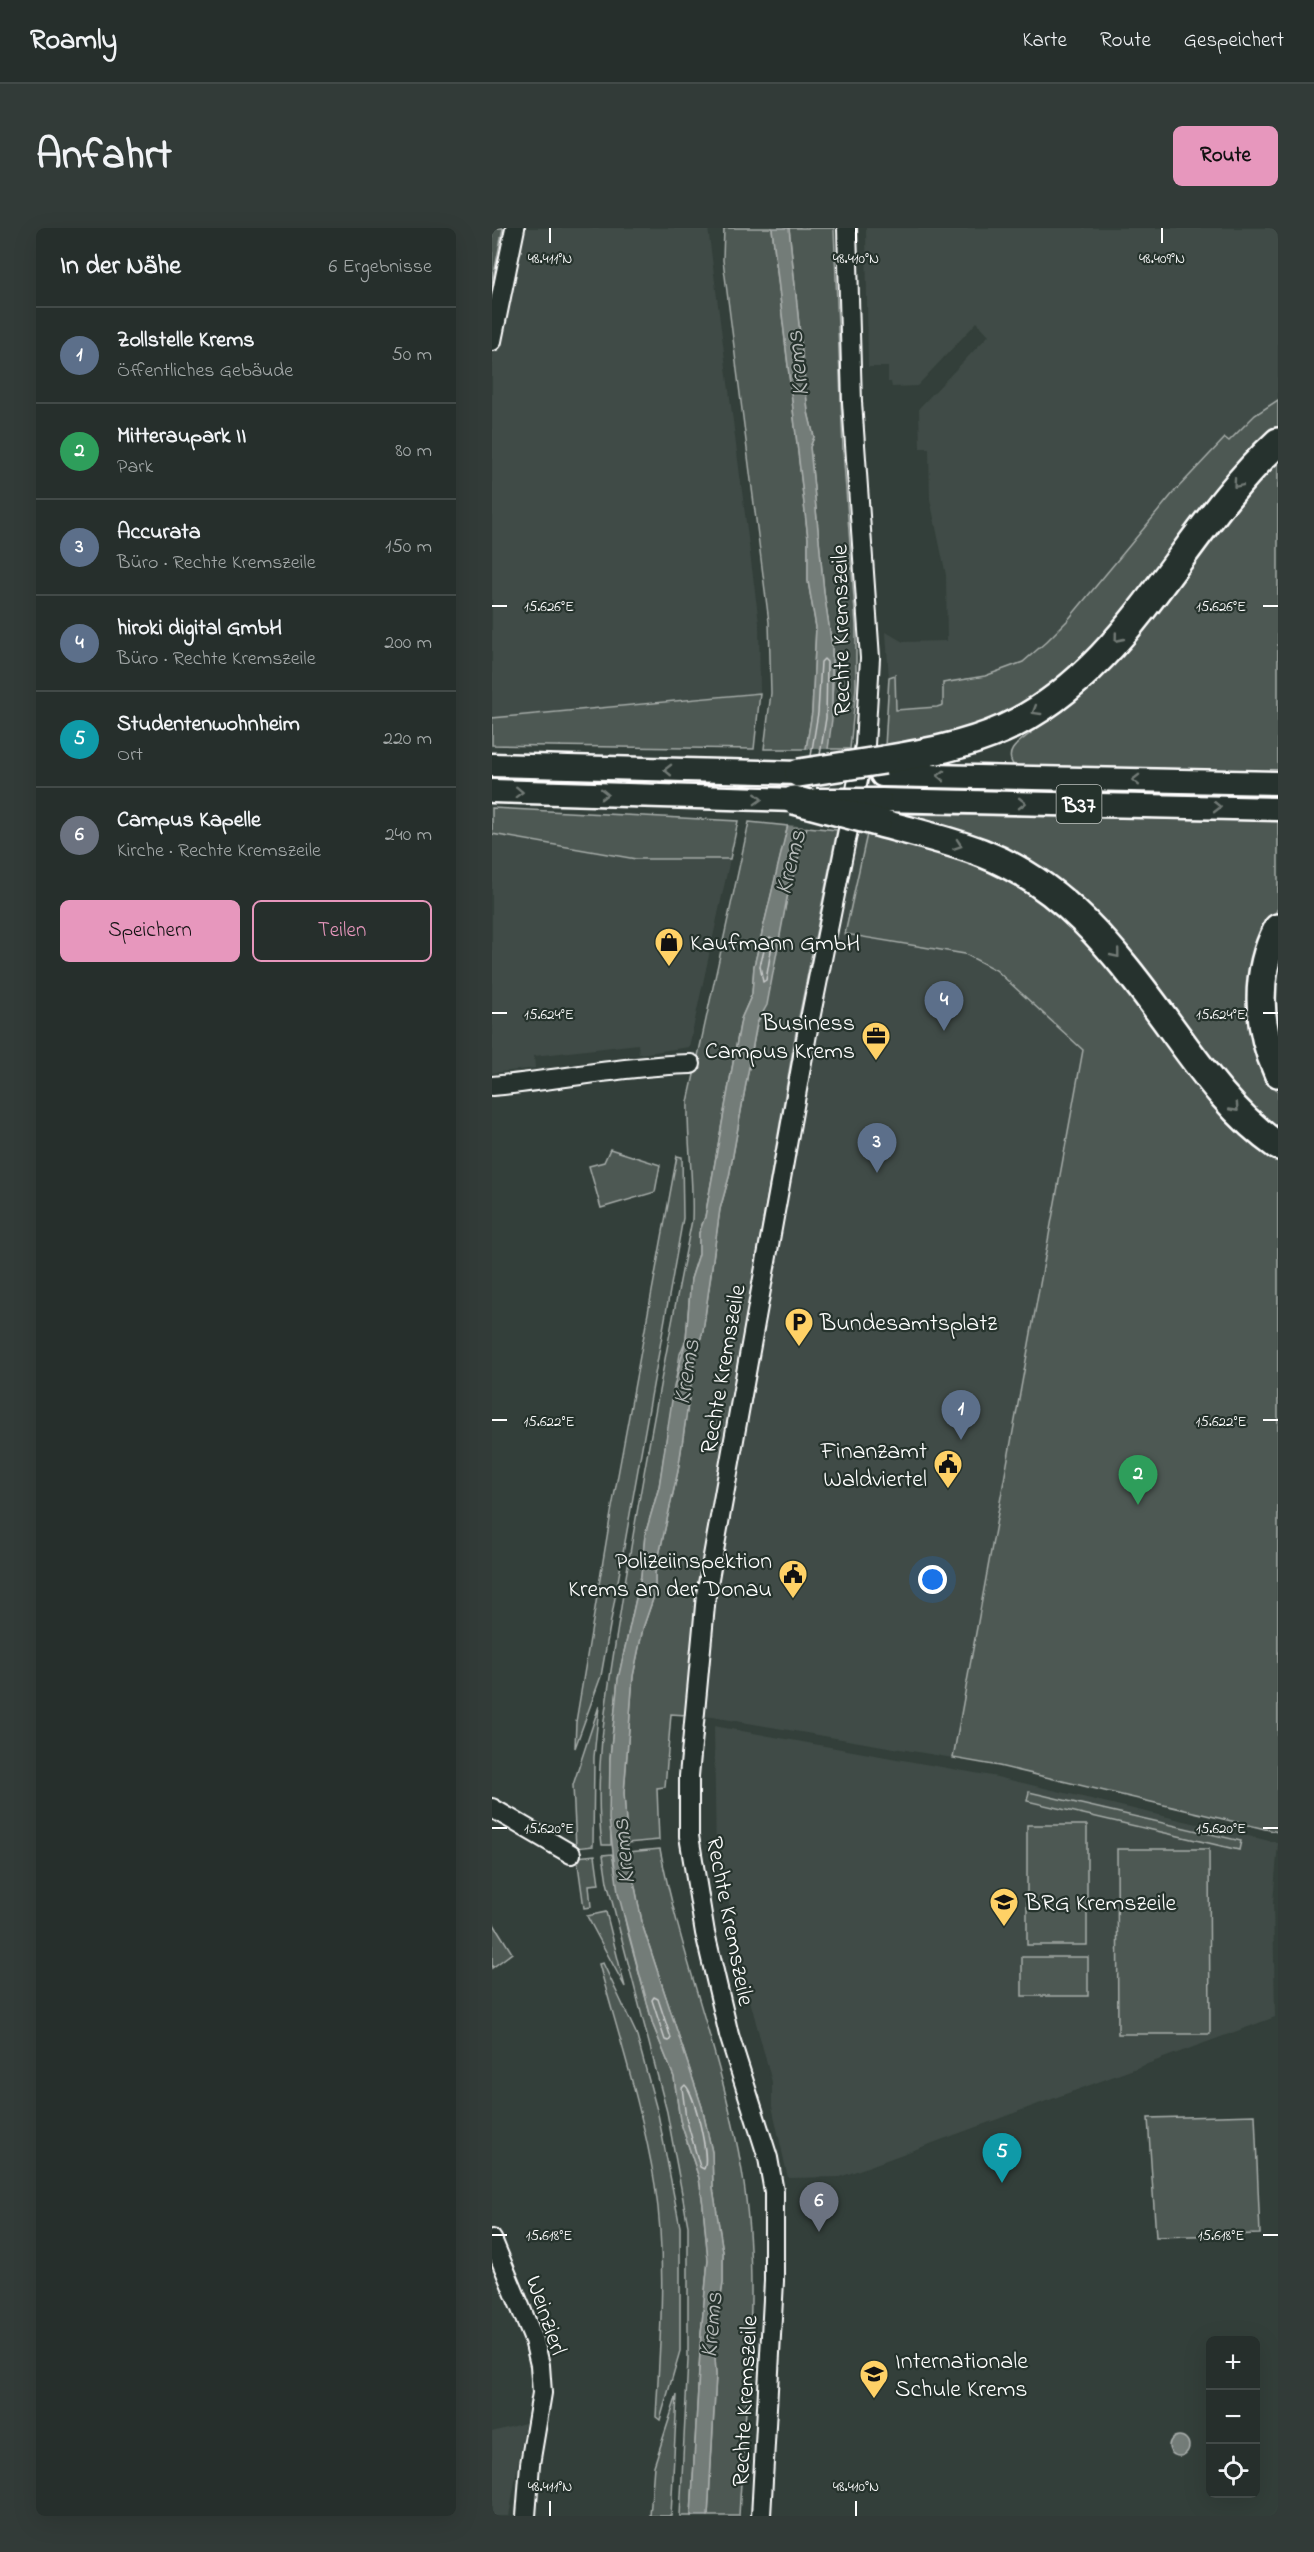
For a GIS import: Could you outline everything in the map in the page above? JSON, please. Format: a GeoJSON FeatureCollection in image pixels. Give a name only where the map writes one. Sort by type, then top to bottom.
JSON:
{"type":"FeatureCollection","features":[{"type":"Feature","properties":{"kind":"highway"},"geometry":{"type":"LineString","coordinates":[[799,773],[883,767],[1003,729],[1057,699],[1110,648],[1230,492],[1278,442]]}},
{"type":"Feature","properties":{"kind":"highway"},"geometry":{"type":"LineString","coordinates":[[794,800],[879,811],[983,853],[1045,886],[1077,913],[1110,947],[1210,1079],[1240,1113],[1278,1146]]}},
{"type":"Feature","properties":{"kind":"highway"},"geometry":{"type":"LineString","coordinates":[[1278,928],[1263,968],[1260,995],[1262,1026],[1269,1053],[1278,1073]]}},
{"type":"Feature","properties":{"kind":"main road"},"geometry":{"type":"LineString","coordinates":[[492,765],[799,773]]}},
{"type":"Feature","properties":{"kind":"main road","name":"B37"},"geometry":{"type":"LineString","coordinates":[[883,767],[1278,783]]}},
{"type":"Feature","properties":{"kind":"main road"},"geometry":{"type":"LineString","coordinates":[[492,792],[794,800]]}},
{"type":"Feature","properties":{"kind":"main road","name":"B37"},"geometry":{"type":"LineString","coordinates":[[879,811],[1278,809]]}},
{"type":"Feature","properties":{"kind":"street"},"geometry":{"type":"LineString","coordinates":[[492,341],[515,228]]}},
{"type":"Feature","properties":{"kind":"street","name":"Rechte Kremszeile"},"geometry":{"type":"LineString","coordinates":[[761,2516],[774,2281],[774,2192],[768,2158],[729,2035],[705,1933],[689,1836],[689,1776],[700,1650],[710,1574],[805,1045],[865,745],[870,658],[852,402],[847,228]]}},
{"type":"Feature","properties":{"kind":"street"},"geometry":{"type":"LineString","coordinates":[[492,1086],[603,1074],[651,1066],[691,1064]]}},
{"type":"Feature","properties":{"kind":"street"},"geometry":{"type":"LineString","coordinates":[[492,1808],[571,1854]]}},
{"type":"Feature","properties":{"kind":"street","name":"Weinzierl"},"geometry":{"type":"LineString","coordinates":[[492,2239],[534,2340],[540,2366],[542,2393],[530,2464],[526,2516]]}},
{"type":"Feature","properties":{"kind":"shaded area"},"geometry":{"type":"Polygon","coordinates":[[[492,228],[708,228],[759,623],[760,693],[492,718],[492,228]]]}},
{"type":"Feature","properties":{"kind":"shaded area"},"geometry":{"type":"Polygon","coordinates":[[[492,228],[503,228],[492,284],[492,228]]]}},
{"type":"Feature","properties":{"kind":"shaded area"},"geometry":{"type":"Polygon","coordinates":[[[724,228],[772,228],[808,538],[808,581],[816,627],[812,712],[806,749],[764,749],[771,693],[769,622],[723,260],[724,228]]]}},
{"type":"Feature","properties":{"kind":"shaded area"},"geometry":{"type":"Polygon","coordinates":[[[789,228],[834,228],[843,449],[856,626],[856,687],[850,749],[828,749],[833,684],[832,646],[824,592],[810,447],[814,437],[808,412],[789,228]]]}},
{"type":"Feature","properties":{"kind":"shaded area"},"geometry":{"type":"Polygon","coordinates":[[[866,228],[1278,228],[1278,400],[1255,415],[1077,627],[974,702],[887,717],[889,679],[886,632],[903,642],[947,641],[946,575],[930,499],[929,448],[920,448],[919,408],[989,335],[977,322],[917,386],[892,387],[891,382],[888,382],[888,367],[868,367],[866,228]]]}},
{"type":"Feature","properties":{"kind":"shaded area"},"geometry":{"type":"Polygon","coordinates":[[[1278,400],[1278,431],[1062,682],[974,732],[885,747],[889,677],[895,675],[896,710],[937,707],[943,705],[943,683],[985,676],[1023,662],[1067,621],[1174,492],[1225,438],[1229,441],[1255,415],[1278,400]]]}},
{"type":"Feature","properties":{"kind":"shaded area"},"geometry":{"type":"Polygon","coordinates":[[[1278,453],[1278,772],[1015,767],[1011,762],[1011,752],[1031,733],[1028,727],[1278,453]]]}},
{"type":"Feature","properties":{"kind":"shaded area"},"geometry":{"type":"Polygon","coordinates":[[[760,693],[754,749],[492,745],[492,718],[760,693]]]}},
{"type":"Feature","properties":{"kind":"shaded area"},"geometry":{"type":"Polygon","coordinates":[[[492,808],[738,821],[730,859],[636,859],[492,834],[492,808]]]}},
{"type":"Feature","properties":{"kind":"shaded area"},"geometry":{"type":"Polygon","coordinates":[[[909,814],[1278,821],[1278,908],[1263,935],[1259,1056],[1278,1093],[1278,1136],[1245,1107],[1116,941],[908,817],[909,814]]]}},
{"type":"Feature","properties":{"kind":"shaded area"},"geometry":{"type":"Polygon","coordinates":[[[749,822],[788,826],[754,966],[752,994],[741,1019],[705,1217],[699,1233],[699,1254],[691,1279],[686,1339],[680,1354],[659,1487],[645,1535],[641,1576],[618,1679],[610,1758],[611,1845],[602,1845],[599,1784],[608,1692],[647,1457],[692,1220],[688,1102],[749,822]]]}},
{"type":"Feature","properties":{"kind":"shaded area"},"geometry":{"type":"Polygon","coordinates":[[[807,827],[837,830],[796,1032],[698,1594],[686,1715],[671,1714],[665,1787],[657,1788],[659,1840],[627,1843],[624,1793],[633,1676],[643,1628],[655,1593],[655,1573],[678,1471],[695,1357],[703,1331],[720,1209],[729,1177],[757,1023],[764,1009],[787,898],[807,827]]]}},
{"type":"Feature","properties":{"kind":"shaded area"},"geometry":{"type":"Polygon","coordinates":[[[837,830],[867,834],[846,934],[965,954],[981,961],[996,970],[1083,1050],[953,1758],[713,1717],[686,1715],[698,1594],[796,1032],[837,830]]]}},
{"type":"Feature","properties":{"kind":"shaded area"},"geometry":{"type":"Polygon","coordinates":[[[492,834],[636,859],[730,859],[689,1047],[639,1054],[638,1044],[534,1056],[535,1068],[492,1073],[492,834]]]}},
{"type":"Feature","properties":{"kind":"shaded area"},"geometry":{"type":"Polygon","coordinates":[[[867,834],[981,861],[1072,919],[1278,1157],[1278,1832],[999,1766],[953,1758],[1083,1050],[996,970],[965,954],[845,934],[867,834]]]}},
{"type":"Feature","properties":{"kind":"shaded area"},"geometry":{"type":"Polygon","coordinates":[[[610,1149],[660,1165],[655,1192],[601,1208],[589,1166],[604,1162],[610,1149]]]}},
{"type":"Feature","properties":{"kind":"shaded area"},"geometry":{"type":"Polygon","coordinates":[[[677,1156],[682,1157],[683,1218],[601,1676],[575,1748],[576,1722],[611,1513],[677,1156]]]}},
{"type":"Feature","properties":{"kind":"shaded area"},"geometry":{"type":"Polygon","coordinates":[[[599,1706],[594,1757],[593,1846],[576,1848],[573,1785],[599,1706]]]}},
{"type":"Feature","properties":{"kind":"shaded area","name":"BRG Kremszeile"},"geometry":{"type":"Polygon","coordinates":[[[714,1726],[997,1777],[1278,1843],[1273,1902],[1275,2017],[840,2177],[788,2178],[772,2106],[772,2082],[748,1993],[726,1888],[721,1888],[716,1858],[714,1726]]]}},
{"type":"Feature","properties":{"kind":"shaded area"},"geometry":{"type":"Polygon","coordinates":[[[1029,1792],[1241,1841],[1239,1850],[1027,1801],[1029,1792]]]}},
{"type":"Feature","properties":{"kind":"shaded area"},"geometry":{"type":"Polygon","coordinates":[[[1027,1825],[1087,1825],[1087,1945],[1027,1945],[1027,1825]]]}},
{"type":"Feature","properties":{"kind":"shaded area"},"geometry":{"type":"Polygon","coordinates":[[[660,1849],[679,1930],[725,2090],[742,2171],[748,2214],[750,2343],[739,2516],[708,2516],[716,2375],[714,2339],[723,2283],[723,2252],[713,2188],[712,2152],[702,2107],[643,1927],[628,1852],[660,1849]]]}},
{"type":"Feature","properties":{"kind":"shaded area"},"geometry":{"type":"Polygon","coordinates":[[[1117,1849],[1209,1849],[1210,2034],[1118,2034],[1117,1849]]]}},
{"type":"Feature","properties":{"kind":"shaded area"},"geometry":{"type":"Polygon","coordinates":[[[612,1854],[627,1929],[653,2025],[674,2077],[680,2120],[699,2178],[703,2205],[708,2260],[701,2334],[691,2516],[680,2516],[688,2360],[688,2226],[667,2112],[607,1882],[603,1855],[612,1854]]]}},
{"type":"Feature","properties":{"kind":"shaded area"},"geometry":{"type":"Polygon","coordinates":[[[595,1855],[599,1884],[589,1885],[591,1907],[584,1908],[577,1857],[595,1855]]]}},
{"type":"Feature","properties":{"kind":"shaded area"},"geometry":{"type":"Polygon","coordinates":[[[606,1912],[625,1987],[587,1916],[606,1912]]]}},
{"type":"Feature","properties":{"kind":"shaded area"},"geometry":{"type":"Polygon","coordinates":[[[492,1921],[512,1953],[492,1968],[492,1921]]]}},
{"type":"Feature","properties":{"kind":"shaded area"},"geometry":{"type":"Polygon","coordinates":[[[1022,1957],[1088,1957],[1088,1996],[1022,1996],[1022,1957]]]}},
{"type":"Feature","properties":{"kind":"shaded area"},"geometry":{"type":"Polygon","coordinates":[[[603,1963],[636,2033],[658,2114],[680,2227],[680,2351],[660,2420],[656,2417],[662,2272],[659,2214],[644,2129],[599,1964],[603,1963]]]}},
{"type":"Feature","properties":{"kind":"shaded area"},"geometry":{"type":"Polygon","coordinates":[[[1255,2115],[1260,2234],[1156,2237],[1148,2118],[1255,2115]]]}},
{"type":"Feature","properties":{"kind":"shaded area"},"geometry":{"type":"Polygon","coordinates":[[[677,2395],[671,2516],[650,2516],[654,2466],[677,2395]]]}},
{"type":"Feature","properties":{"kind":"shaded area"},"geometry":{"type":"Polygon","coordinates":[[[525,2423],[509,2516],[492,2516],[492,2432],[525,2423]]]}},
{"type":"Feature","properties":{"kind":"water","name":"Krems"},"geometry":{"type":"Polygon","coordinates":[[[772,228],[789,228],[808,412],[814,437],[810,447],[824,592],[832,646],[832,719],[828,749],[787,898],[767,1005],[757,1023],[729,1177],[720,1209],[703,1331],[695,1357],[678,1471],[655,1573],[655,1593],[643,1628],[633,1676],[624,1793],[628,1852],[643,1927],[702,2107],[712,2152],[713,2188],[723,2252],[723,2283],[714,2339],[716,2375],[708,2516],[691,2516],[701,2334],[708,2260],[703,2205],[699,2178],[680,2120],[674,2077],[653,2025],[618,1893],[609,1819],[610,1758],[618,1679],[641,1576],[645,1535],[659,1487],[674,1387],[686,1339],[691,1279],[699,1254],[699,1233],[705,1217],[741,1019],[752,994],[754,966],[806,749],[812,712],[816,627],[808,581],[808,538],[772,228]]]}},
{"type":"Feature","properties":{"kind":"water"},"geometry":{"type":"Polygon","coordinates":[[[1179,2436],[1186,2439],[1189,2446],[1186,2453],[1179,2456],[1172,2453],[1169,2446],[1172,2439],[1179,2436]]]}},
{"type":"Feature","properties":{"kind":"pier"},"geometry":{"type":"Polygon","coordinates":[[[803,749],[831,749],[810,827],[785,825],[803,749]]]}},
{"type":"Feature","properties":{"kind":"place","name":"Kaufmann GmbH"},"geometry":{"type":"Point","coordinates":[669,968]}},
{"type":"Feature","properties":{"kind":"place","name":"hiroki digital GmbH"},"geometry":{"type":"Point","coordinates":[944,1031]}},
{"type":"Feature","properties":{"kind":"place","name":"Business Campus Krems"},"geometry":{"type":"Point","coordinates":[876,1062]}},
{"type":"Feature","properties":{"kind":"place","name":"Accurata"},"geometry":{"type":"Point","coordinates":[877,1173]}},
{"type":"Feature","properties":{"kind":"place","name":"Bundesamtsplatz"},"geometry":{"type":"Point","coordinates":[799,1348]}},
{"type":"Feature","properties":{"kind":"place","name":"Zollstelle Krems"},"geometry":{"type":"Point","coordinates":[961,1440]}},
{"type":"Feature","properties":{"kind":"place","name":"Finanzamt Waldviertel"},"geometry":{"type":"Point","coordinates":[948,1490]}},
{"type":"Feature","properties":{"kind":"place","name":"Mitteraupark II"},"geometry":{"type":"Point","coordinates":[1138,1505]}},
{"type":"Feature","properties":{"kind":"place","name":"Polizeiinspektion Krems an der Donau"},"geometry":{"type":"Point","coordinates":[793,1600]}},
{"type":"Feature","properties":{"kind":"place","name":"BRG Kremszeile"},"geometry":{"type":"Point","coordinates":[1004,1928]}},
{"type":"Feature","properties":{"kind":"place","name":"Studentenwohnheim"},"geometry":{"type":"Point","coordinates":[1002,2183]}},
{"type":"Feature","properties":{"kind":"place","name":"Campus Kapelle"},"geometry":{"type":"Point","coordinates":[819,2232]}},
{"type":"Feature","properties":{"kind":"place","name":"Internationale Schule Krems"},"geometry":{"type":"Point","coordinates":[874,2400]}}]}
